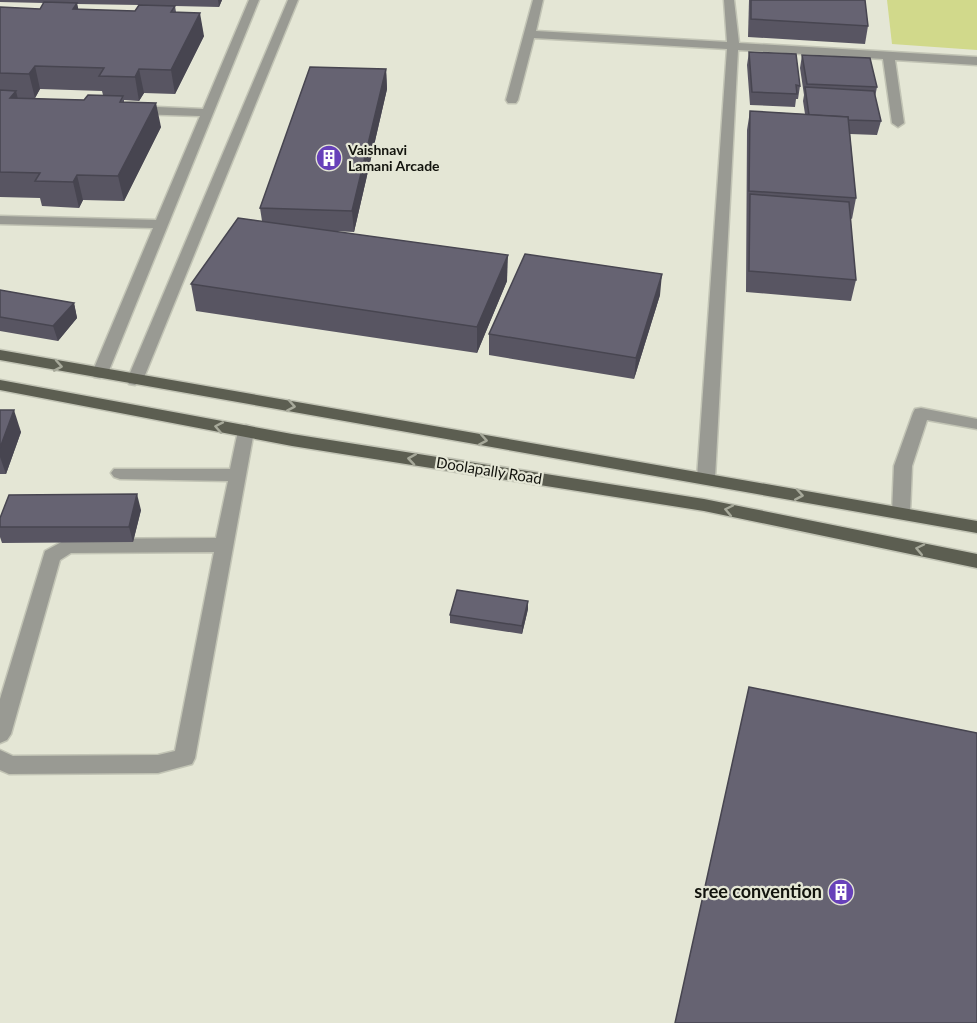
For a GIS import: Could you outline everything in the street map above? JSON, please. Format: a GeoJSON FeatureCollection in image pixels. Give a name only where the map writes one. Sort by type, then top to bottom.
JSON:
{"type":"FeatureCollection","features":[{"type":"Feature","properties":{"kind":"main road","name":"Doolapally Road"},"geometry":{"type":"LineString","coordinates":[[0,355],[977,527]]}},
{"type":"Feature","properties":{"kind":"main road","name":"Doolapally Road"},"geometry":{"type":"LineString","coordinates":[[0,385],[246,431],[704,505],[977,561]]}},
{"type":"Feature","properties":{"kind":"street"},"geometry":{"type":"LineString","coordinates":[[100,374],[254,0]]}},
{"type":"Feature","properties":{"kind":"street"},"geometry":{"type":"LineString","coordinates":[[135,380],[293,0]]}},
{"type":"Feature","properties":{"kind":"street"},"geometry":{"type":"LineString","coordinates":[[513,100],[538,0]]}},
{"type":"Feature","properties":{"kind":"street"},"geometry":{"type":"LineString","coordinates":[[706,478],[733,45],[729,0]]}},
{"type":"Feature","properties":{"kind":"street"},"geometry":{"type":"LineString","coordinates":[[529,34],[977,61]]}},
{"type":"Feature","properties":{"kind":"street"},"geometry":{"type":"LineString","coordinates":[[888,55],[898,123]]}},
{"type":"Feature","properties":{"kind":"street"},"geometry":{"type":"LineString","coordinates":[[116,110],[208,113]]}},
{"type":"Feature","properties":{"kind":"street"},"geometry":{"type":"LineString","coordinates":[[0,220],[162,224]]}},
{"type":"Feature","properties":{"kind":"street"},"geometry":{"type":"LineString","coordinates":[[901,513],[903,466],[921,414],[977,424]]}},
{"type":"Feature","properties":{"kind":"street"},"geometry":{"type":"LineString","coordinates":[[0,759],[9,765],[158,764],[184,758],[246,431]]}},
{"type":"Feature","properties":{"kind":"street"},"geometry":{"type":"LineString","coordinates":[[120,473],[238,475]]}},
{"type":"Feature","properties":{"kind":"street"},"geometry":{"type":"LineString","coordinates":[[0,734],[52,556],[67,546],[224,546]]}},
{"type":"Feature","properties":{"kind":"green space"},"geometry":{"type":"Polygon","coordinates":[[[887,0],[977,0],[977,50],[892,44],[887,0]]]}},
{"type":"Feature","properties":{"kind":"building"},"geometry":{"type":"Polygon","coordinates":[[[751,0],[865,0],[868,26],[751,19],[751,0]]]}},
{"type":"Feature","properties":{"kind":"building"},"geometry":{"type":"Polygon","coordinates":[[[44,2],[77,3],[73,9],[135,11],[139,5],[175,6],[171,12],[200,13],[171,70],[139,69],[135,77],[99,76],[104,68],[35,66],[29,74],[0,73],[0,7],[40,9],[44,2]]]}},
{"type":"Feature","properties":{"kind":"building"},"geometry":{"type":"Polygon","coordinates":[[[749,52],[796,54],[800,86],[796,85],[797,94],[752,92],[749,52]]]}},
{"type":"Feature","properties":{"kind":"building"},"geometry":{"type":"Polygon","coordinates":[[[802,55],[870,58],[877,87],[807,84],[802,55]]]}},
{"type":"Feature","properties":{"kind":"building","name":"Vaishnavi Lamani Arcade"},"geometry":{"type":"Polygon","coordinates":[[[310,67],[386,69],[352,211],[260,208],[310,67]]]}},
{"type":"Feature","properties":{"kind":"building"},"geometry":{"type":"Polygon","coordinates":[[[805,87],[874,91],[881,121],[809,115],[805,87]]]}},
{"type":"Feature","properties":{"kind":"building"},"geometry":{"type":"Polygon","coordinates":[[[0,90],[16,91],[10,98],[84,100],[88,95],[123,96],[120,102],[156,103],[118,176],[77,175],[73,182],[35,181],[40,173],[0,172],[0,90]]]}},
{"type":"Feature","properties":{"kind":"building"},"geometry":{"type":"Polygon","coordinates":[[[750,111],[848,117],[856,198],[749,191],[750,111]]]}},
{"type":"Feature","properties":{"kind":"building"},"geometry":{"type":"Polygon","coordinates":[[[750,194],[849,202],[856,280],[749,271],[750,194]]]}},
{"type":"Feature","properties":{"kind":"building"},"geometry":{"type":"Polygon","coordinates":[[[238,218],[508,255],[477,327],[191,284],[238,218]]]}},
{"type":"Feature","properties":{"kind":"building"},"geometry":{"type":"Polygon","coordinates":[[[525,254],[662,274],[636,358],[489,334],[525,254]]]}},
{"type":"Feature","properties":{"kind":"building"},"geometry":{"type":"Polygon","coordinates":[[[0,290],[74,303],[53,326],[0,317],[0,290]]]}},
{"type":"Feature","properties":{"kind":"building"},"geometry":{"type":"Polygon","coordinates":[[[0,410],[14,410],[0,448],[0,410]]]}},
{"type":"Feature","properties":{"kind":"building"},"geometry":{"type":"Polygon","coordinates":[[[137,494],[129,527],[0,527],[0,518],[9,495],[137,494]]]}},
{"type":"Feature","properties":{"kind":"building"},"geometry":{"type":"Polygon","coordinates":[[[457,590],[528,601],[522,626],[450,615],[457,590]]]}},
{"type":"Feature","properties":{"kind":"building","name":"sree convention"},"geometry":{"type":"Polygon","coordinates":[[[749,687],[977,733],[977,1023],[675,1023],[749,687]]]}},
{"type":"Feature","properties":{"kind":"place","name":"Vaishnavi Lamani Arcade"},"geometry":{"type":"Point","coordinates":[329,158]}},
{"type":"Feature","properties":{"kind":"place","name":"sree convention"},"geometry":{"type":"Point","coordinates":[841,892]}}]}
